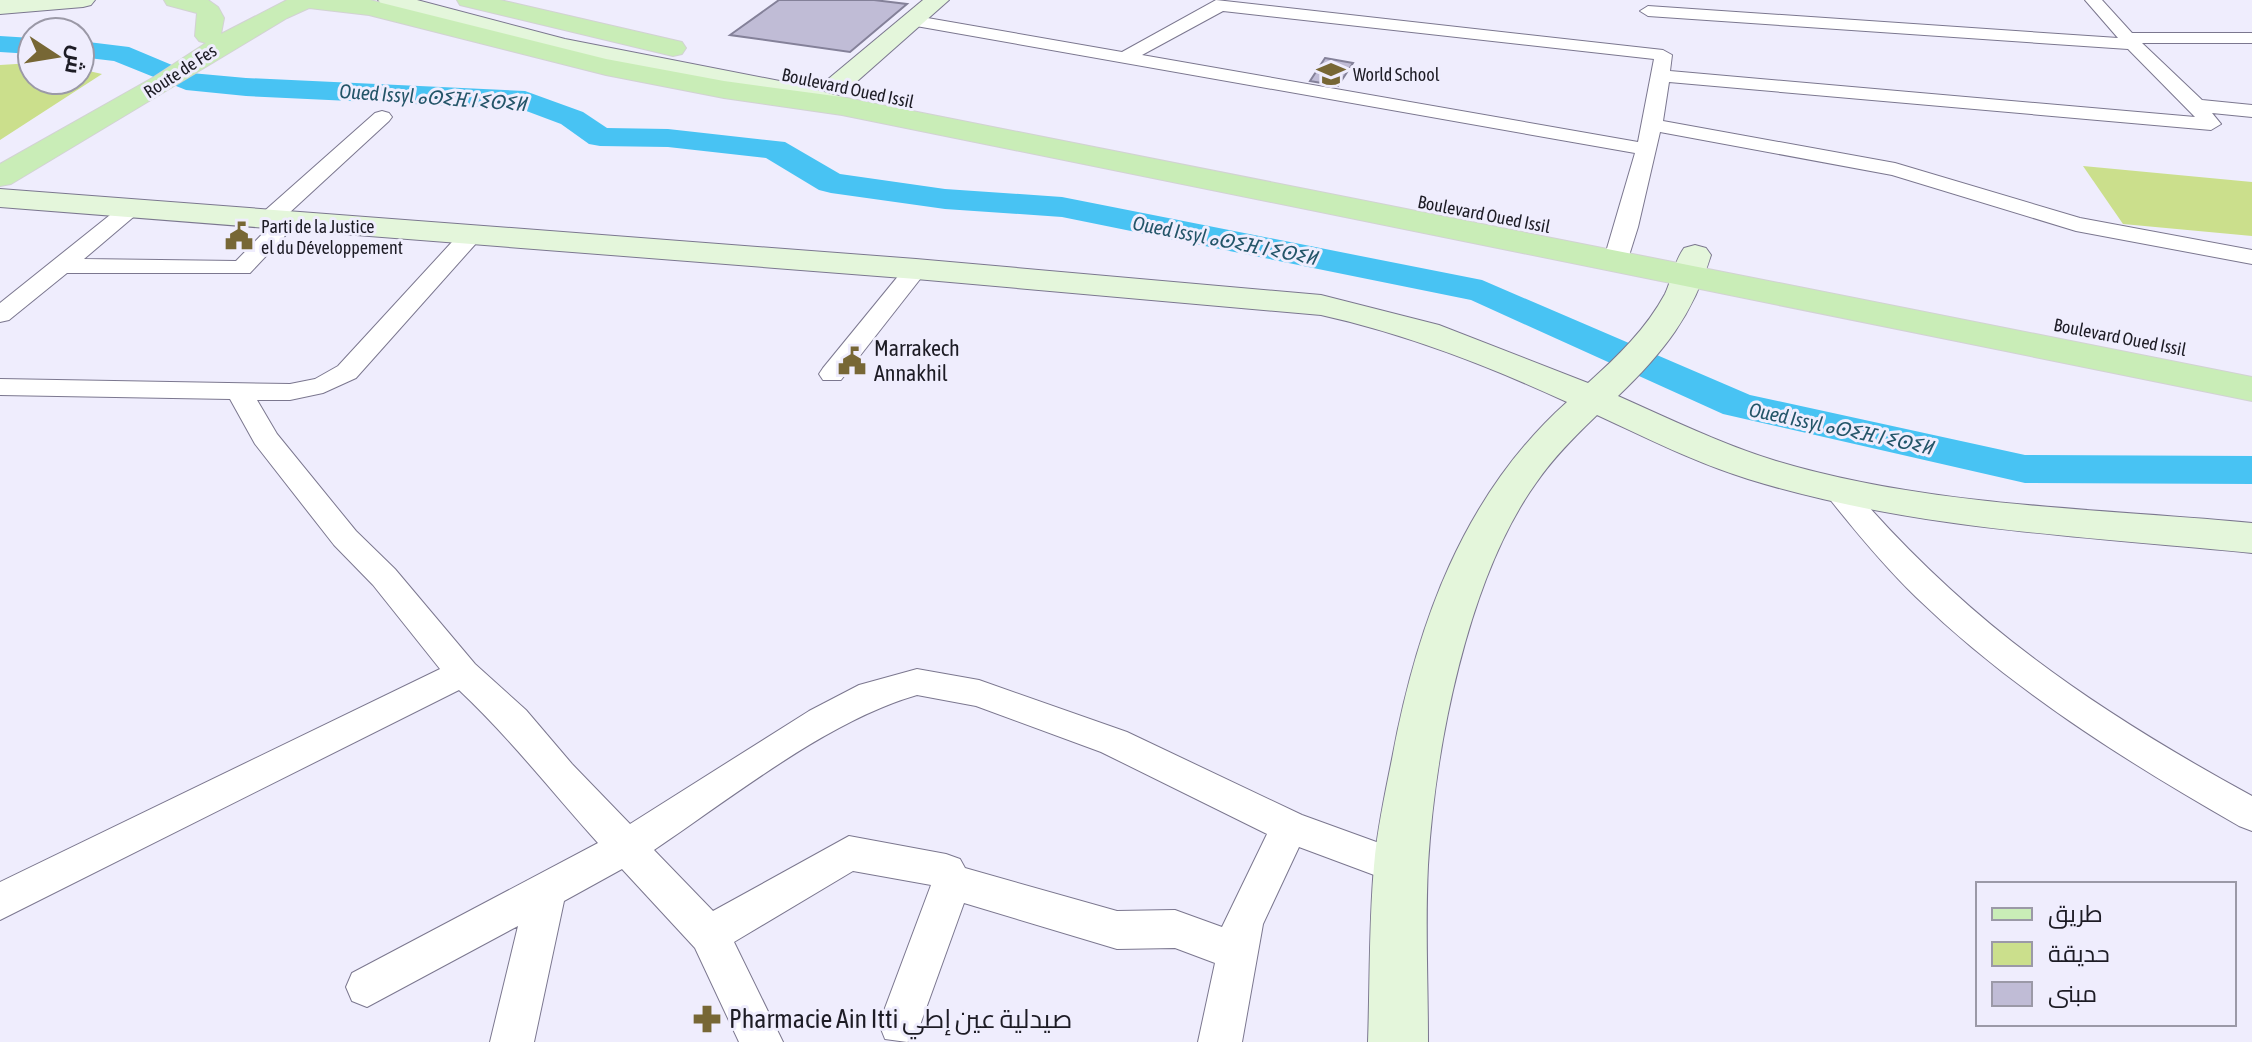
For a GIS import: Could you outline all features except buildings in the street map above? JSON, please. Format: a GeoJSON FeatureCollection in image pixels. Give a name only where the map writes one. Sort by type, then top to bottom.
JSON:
{"type":"FeatureCollection","features":[{"type":"Feature","properties":{"kind":"main road"},"geometry":{"type":"LineString","coordinates":[[176,0],[207,8],[214,20],[192,53]]}},
{"type":"Feature","properties":{"kind":"main road","name":"Boulevard Oued Issil"},"geometry":{"type":"LineString","coordinates":[[469,0],[717,61],[839,96],[1619,252],[2252,363]]}},
{"type":"Feature","properties":{"kind":"main road","name":"Route de Fes"},"geometry":{"type":"LineString","coordinates":[[4,196],[62,138],[134,94],[192,53],[246,2]]}},
{"type":"Feature","properties":{"kind":"main road","name":"Boulevard Oued Issil"},"geometry":{"type":"LineString","coordinates":[[246,2],[269,6],[312,2],[390,5],[533,50],[742,92],[839,96]]}},
{"type":"Feature","properties":{"kind":"main road","name":"Route de Fes"},"geometry":{"type":"LineString","coordinates":[[192,53],[312,2]]}},
{"type":"Feature","properties":{"kind":"main road"},"geometry":{"type":"LineString","coordinates":[[236,34],[316,11],[390,5]]}},
{"type":"Feature","properties":{"kind":"main road","name":"Boulevard Oued Issil"},"geometry":{"type":"LineString","coordinates":[[1692,265],[2252,389]]}},
{"type":"Feature","properties":{"kind":"street"},"geometry":{"type":"LineString","coordinates":[[0,7],[83,0]]}},
{"type":"Feature","properties":{"kind":"street","name":"Boulevard Oued Issil"},"geometry":{"type":"LineString","coordinates":[[424,0],[626,49],[717,61]]}},
{"type":"Feature","properties":{"kind":"street"},"geometry":{"type":"LineString","coordinates":[[839,96],[937,0]]}},
{"type":"Feature","properties":{"kind":"street"},"geometry":{"type":"LineString","coordinates":[[1661,76],[2211,124],[2093,0]]}},
{"type":"Feature","properties":{"kind":"street"},"geometry":{"type":"LineString","coordinates":[[1122,59],[1222,3],[1654,26],[2130,41],[2252,38]]}},
{"type":"Feature","properties":{"kind":"street"},"geometry":{"type":"LineString","coordinates":[[916,21],[1645,149]]}},
{"type":"Feature","properties":{"kind":"street"},"geometry":{"type":"LineString","coordinates":[[1619,252],[1652,125],[1661,76],[1654,26]]}},
{"type":"Feature","properties":{"kind":"street"},"geometry":{"type":"LineString","coordinates":[[2196,105],[2252,111]]}},
{"type":"Feature","properties":{"kind":"street"},"geometry":{"type":"LineString","coordinates":[[63,266],[242,268],[279,220],[382,117]]}},
{"type":"Feature","properties":{"kind":"street"},"geometry":{"type":"LineString","coordinates":[[1652,125],[1895,169],[2076,224],[2252,257]]}},
{"type":"Feature","properties":{"kind":"street"},"geometry":{"type":"LineString","coordinates":[[4,196],[916,269],[1321,305],[1372,315],[1447,338],[1618,375],[1761,470],[1838,490],[1909,504],[2252,538]]}},
{"type":"Feature","properties":{"kind":"street"},"geometry":{"type":"LineString","coordinates":[[0,315],[133,208]]}},
{"type":"Feature","properties":{"kind":"street"},"geometry":{"type":"LineString","coordinates":[[0,387],[290,392],[337,380],[360,360],[471,235]]}},
{"type":"Feature","properties":{"kind":"street"},"geometry":{"type":"LineString","coordinates":[[1398,1042],[1401,868],[1429,690],[1460,585],[1520,474],[1618,375],[1672,315],[1692,265]]}},
{"type":"Feature","properties":{"kind":"street"},"geometry":{"type":"LineString","coordinates":[[832,374],[916,269]]}},
{"type":"Feature","properties":{"kind":"street"},"geometry":{"type":"LineString","coordinates":[[239,391],[265,438],[345,538],[384,577],[463,673],[514,720],[625,848],[709,935],[761,1042]]}},
{"type":"Feature","properties":{"kind":"street"},"geometry":{"type":"LineString","coordinates":[[1838,490],[1921,586],[2036,682],[2252,815]]}},
{"type":"Feature","properties":{"kind":"street"},"geometry":{"type":"LineString","coordinates":[[0,902],[463,673]]}},
{"type":"Feature","properties":{"kind":"street"},"geometry":{"type":"LineString","coordinates":[[367,987],[625,848],[821,721],[871,695],[917,682],[979,693],[1114,742],[1289,827],[1401,868]]}},
{"type":"Feature","properties":{"kind":"street"},"geometry":{"type":"LineString","coordinates":[[1220,1042],[1243,924],[1289,827]]}},
{"type":"Feature","properties":{"kind":"street"},"geometry":{"type":"LineString","coordinates":[[709,935],[849,853],[946,871],[952,882],[1117,930],[1175,929],[1237,952]]}},
{"type":"Feature","properties":{"kind":"street"},"geometry":{"type":"LineString","coordinates":[[900,1024],[952,882]]}},
{"type":"Feature","properties":{"kind":"street"},"geometry":{"type":"LineString","coordinates":[[512,1042],[546,893]]}},
{"type":"Feature","properties":{"kind":"green space"},"geometry":{"type":"Polygon","coordinates":[[[16,64],[16,96],[68,96],[0,140],[0,65],[16,64]]]}},
{"type":"Feature","properties":{"kind":"green space"},"geometry":{"type":"Polygon","coordinates":[[[2083,166],[2252,182],[2252,236],[2123,224],[2083,166]]]}},
{"type":"Feature","properties":{"kind":"waterway"},"geometry":{"type":"LineString","coordinates":[[0,44],[16,45]]}},
{"type":"Feature","properties":{"kind":"waterway","name":"Oued Issyl ⴰⵙⵉⴼ ⵏ ⵉⵙⵉⵍ"},"geometry":{"type":"LineString","coordinates":[[96,51],[119,53],[186,81],[246,87],[525,100],[572,118],[600,137],[668,138],[774,149],[831,183],[945,199],[1062,207],[1482,291],[1738,405],[2025,469],[2252,470]]}},
{"type":"Feature","properties":{"kind":"place","name":"World School"},"geometry":{"type":"Point","coordinates":[1331,74]}},
{"type":"Feature","properties":{"kind":"place","name":"Parti de la Justice el du Développement"},"geometry":{"type":"Point","coordinates":[239,236]}},
{"type":"Feature","properties":{"kind":"place","name":"Marrakech Annakhil"},"geometry":{"type":"Point","coordinates":[852,361]}},
{"type":"Feature","properties":{"kind":"place","name":"Pharmacie Ain Itti صيدلية عين إطي"},"geometry":{"type":"Point","coordinates":[707,1019]}}]}
